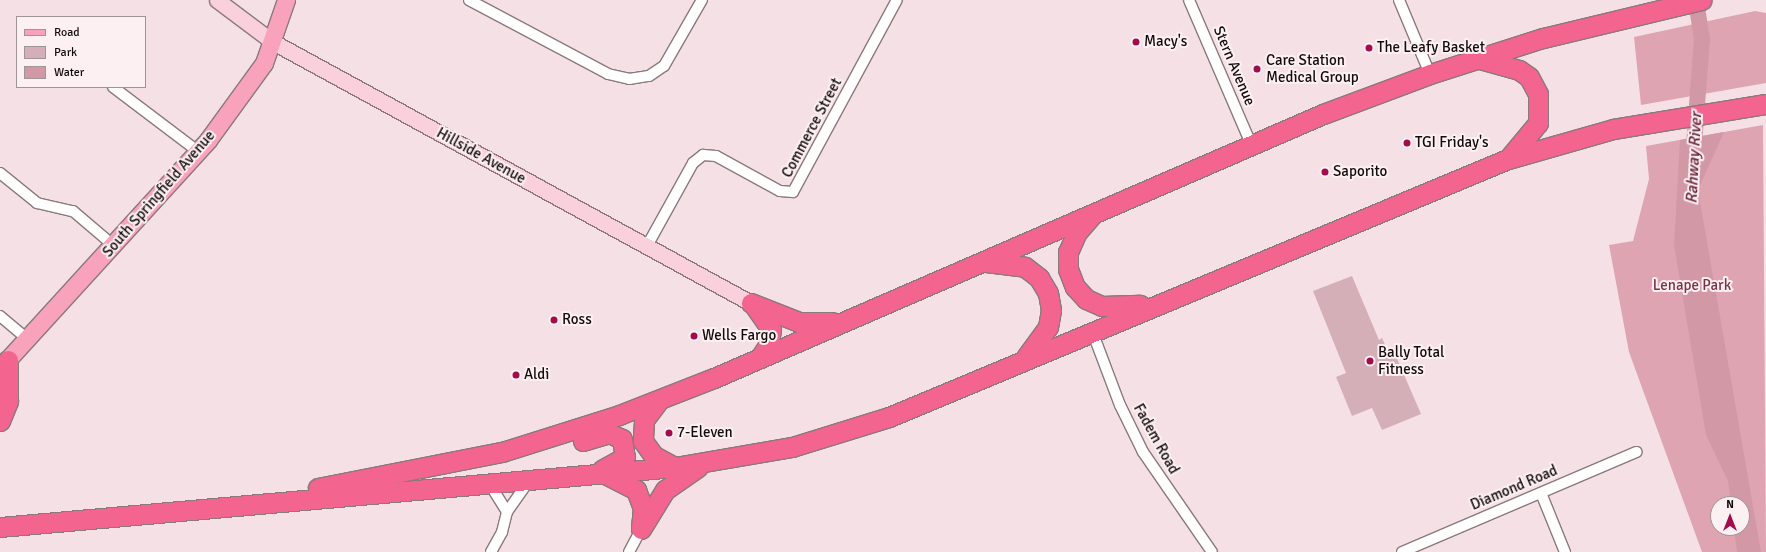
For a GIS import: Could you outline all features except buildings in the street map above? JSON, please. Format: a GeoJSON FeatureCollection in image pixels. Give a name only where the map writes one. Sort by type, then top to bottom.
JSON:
{"type":"FeatureCollection","features":[{"type":"Feature","properties":{"kind":"highway"},"geometry":{"type":"LineString","coordinates":[[0,515],[294,491],[480,456],[554,437],[660,400],[982,262],[1251,144],[1430,74],[1586,26],[1701,0]]}},
{"type":"Feature","properties":{"kind":"highway"},"geometry":{"type":"LineString","coordinates":[[1478,58],[1519,70],[1532,82],[1538,94],[1538,123],[1508,159]]}},
{"type":"Feature","properties":{"kind":"highway"},"geometry":{"type":"LineString","coordinates":[[5,528],[235,509],[488,482],[675,467],[704,464],[776,451],[848,431],[1022,361],[1156,304],[1508,159],[1596,133],[1687,116],[1766,104]]}},
{"type":"Feature","properties":{"kind":"highway"},"geometry":{"type":"LineString","coordinates":[[1096,212],[1070,246],[1067,264],[1075,287],[1091,302],[1107,307],[1156,304]]}},
{"type":"Feature","properties":{"kind":"highway"},"geometry":{"type":"LineString","coordinates":[[982,262],[1025,267],[1039,278],[1048,293],[1051,310],[1048,327],[1022,361]]}},
{"type":"Feature","properties":{"kind":"highway"},"geometry":{"type":"LineString","coordinates":[[751,303],[799,322],[843,322]]}},
{"type":"Feature","properties":{"kind":"highway"},"geometry":{"type":"LineString","coordinates":[[751,303],[765,316],[771,329],[769,344],[760,358]]}},
{"type":"Feature","properties":{"kind":"highway"},"geometry":{"type":"LineString","coordinates":[[1,416],[8,401],[4,364]]}},
{"type":"Feature","properties":{"kind":"highway"},"geometry":{"type":"LineString","coordinates":[[660,400],[644,420],[643,441],[654,456],[675,467]]}},
{"type":"Feature","properties":{"kind":"highway"},"geometry":{"type":"LineString","coordinates":[[480,456],[527,452],[606,434],[620,436],[626,446],[625,457],[598,474]]}},
{"type":"Feature","properties":{"kind":"highway"},"geometry":{"type":"LineString","coordinates":[[641,530],[665,490],[704,464]]}},
{"type":"Feature","properties":{"kind":"highway"},"geometry":{"type":"LineString","coordinates":[[598,474],[629,483],[636,490],[643,508],[641,530]]}},
{"type":"Feature","properties":{"kind":"main road","name":"South Springfield Avenue"},"geometry":{"type":"LineString","coordinates":[[4,364],[199,152],[255,77],[273,42],[286,0]]}},
{"type":"Feature","properties":{"kind":"street","name":"Hillside Avenue"},"geometry":{"type":"LineString","coordinates":[[217,0],[273,42],[751,303]]}},
{"type":"Feature","properties":{"kind":"street"},"geometry":{"type":"LineString","coordinates":[[469,0],[608,74],[629,79],[649,76],[664,66],[702,0]]}},
{"type":"Feature","properties":{"kind":"street","name":"Commerce Street"},"geometry":{"type":"LineString","coordinates":[[647,246],[693,163],[703,155],[716,156],[780,191],[793,192],[897,0]]}},
{"type":"Feature","properties":{"kind":"street","name":"Stern Avenue"},"geometry":{"type":"LineString","coordinates":[[1189,0],[1251,144]]}},
{"type":"Feature","properties":{"kind":"street"},"geometry":{"type":"LineString","coordinates":[[1399,0],[1430,74]]}},
{"type":"Feature","properties":{"kind":"street"},"geometry":{"type":"LineString","coordinates":[[114,88],[199,152]]}},
{"type":"Feature","properties":{"kind":"street"},"geometry":{"type":"LineString","coordinates":[[0,173],[37,203],[73,210],[114,246]]}},
{"type":"Feature","properties":{"kind":"street"},"geometry":{"type":"LineString","coordinates":[[0,316],[28,339]]}},
{"type":"Feature","properties":{"kind":"street","name":"Fadem Road"},"geometry":{"type":"LineString","coordinates":[[1092,331],[1120,405],[1143,452],[1212,552]]}},
{"type":"Feature","properties":{"kind":"street","name":"Diamond Road"},"geometry":{"type":"LineString","coordinates":[[1402,552],[1637,452]]}},
{"type":"Feature","properties":{"kind":"street"},"geometry":{"type":"LineString","coordinates":[[491,552],[502,532],[507,512],[532,478]]}},
{"type":"Feature","properties":{"kind":"street"},"geometry":{"type":"LineString","coordinates":[[488,482],[507,512]]}},
{"type":"Feature","properties":{"kind":"street"},"geometry":{"type":"LineString","coordinates":[[1541,493],[1565,552]]}},
{"type":"Feature","properties":{"kind":"street"},"geometry":{"type":"LineString","coordinates":[[629,552],[641,530]]}},
{"type":"Feature","properties":{"kind":"green space"},"geometry":{"type":"Polygon","coordinates":[[[1755,11],[1766,13],[1766,83],[1641,105],[1634,37],[1755,11]]]}},
{"type":"Feature","properties":{"kind":"green space","name":"Lenape Park"},"geometry":{"type":"Polygon","coordinates":[[[1763,125],[1766,552],[1702,552],[1629,352],[1609,245],[1633,241],[1649,179],[1646,146],[1763,125]]]}},
{"type":"Feature","properties":{"kind":"green space","name":"Bally Total Fitness"},"geometry":{"type":"Polygon","coordinates":[[[1352,276],[1379,340],[1382,338],[1387,349],[1392,347],[1421,414],[1382,430],[1372,408],[1352,416],[1336,377],[1346,373],[1313,291],[1352,276]]]}},
{"type":"Feature","properties":{"kind":"water"},"geometry":{"type":"Polygon","coordinates":[[[1724,132],[1698,190],[1761,552],[1737,552],[1735,536],[1750,536],[1750,496],[1730,496],[1728,481],[1706,435],[1674,245],[1680,140],[1724,132]]]}},
{"type":"Feature","properties":{"kind":"waterway","name":"Rahway River"},"geometry":{"type":"LineString","coordinates":[[1693,158],[1702,39],[1696,0]]}},
{"type":"Feature","properties":{"kind":"place","name":"Macy's"},"geometry":{"type":"Point","coordinates":[1136,42]}},
{"type":"Feature","properties":{"kind":"place","name":"The Leafy Basket"},"geometry":{"type":"Point","coordinates":[1369,48]}},
{"type":"Feature","properties":{"kind":"place","name":"Care Station Medical Group"},"geometry":{"type":"Point","coordinates":[1257,69]}},
{"type":"Feature","properties":{"kind":"place","name":"TGI Friday's"},"geometry":{"type":"Point","coordinates":[1407,143]}},
{"type":"Feature","properties":{"kind":"place","name":"Saporito"},"geometry":{"type":"Point","coordinates":[1325,172]}},
{"type":"Feature","properties":{"kind":"place","name":"Ross"},"geometry":{"type":"Point","coordinates":[554,320]}},
{"type":"Feature","properties":{"kind":"place","name":"Wells Fargo"},"geometry":{"type":"Point","coordinates":[694,336]}},
{"type":"Feature","properties":{"kind":"place","name":"Bally Total Fitness"},"geometry":{"type":"Point","coordinates":[1370,361]}},
{"type":"Feature","properties":{"kind":"place","name":"Aldi"},"geometry":{"type":"Point","coordinates":[516,375]}},
{"type":"Feature","properties":{"kind":"place","name":"7-Eleven"},"geometry":{"type":"Point","coordinates":[669,433]}}]}
